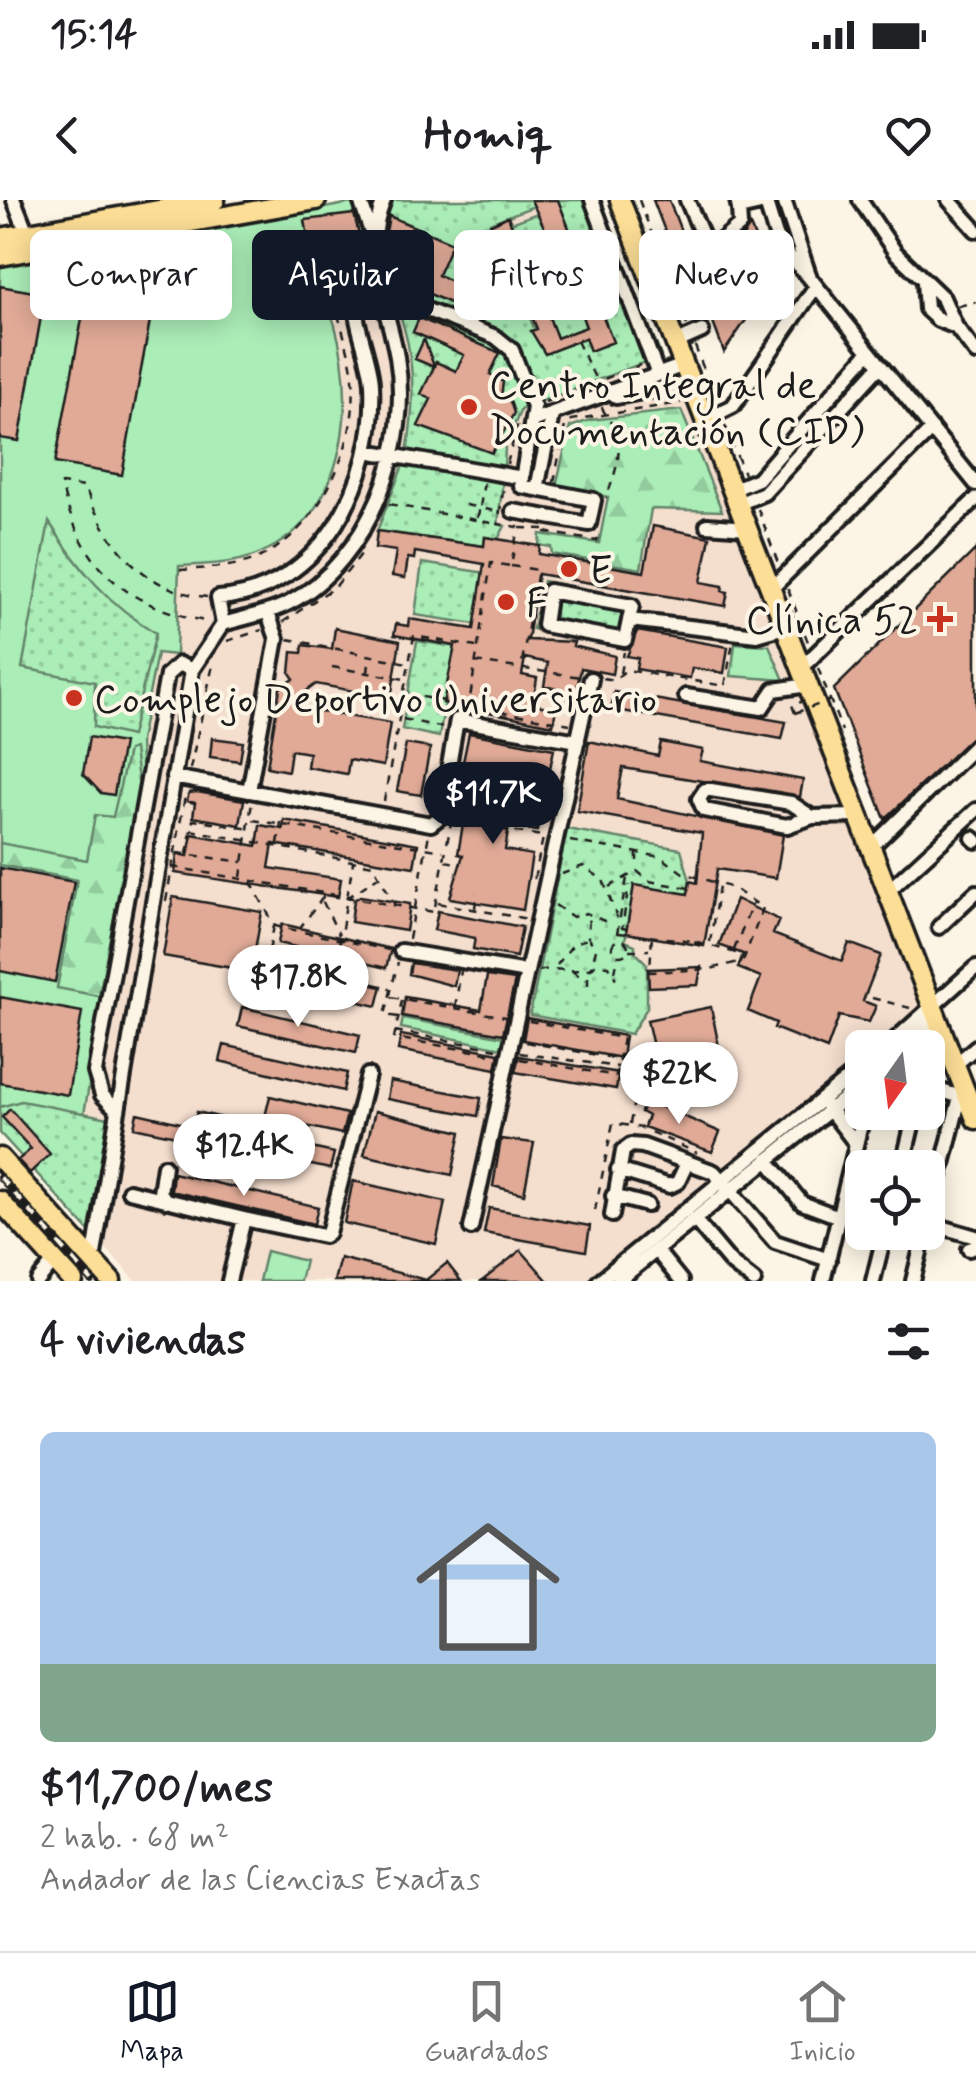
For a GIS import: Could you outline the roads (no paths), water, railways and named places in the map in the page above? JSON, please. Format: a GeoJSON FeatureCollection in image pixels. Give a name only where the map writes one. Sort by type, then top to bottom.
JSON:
{"type":"FeatureCollection","features":[{"type":"Feature","properties":{"kind":"main road"},"geometry":{"type":"LineString","coordinates":[[70,230],[149,206],[212,200]]}},
{"type":"Feature","properties":{"kind":"main road"},"geometry":{"type":"LineString","coordinates":[[112,230],[316,200]]}},
{"type":"Feature","properties":{"kind":"main road"},"geometry":{"type":"LineString","coordinates":[[620,200],[690,337],[687,374],[698,401],[713,417],[743,495],[747,528],[777,583],[785,627],[808,670],[964,1098],[976,1119]]}},
{"type":"Feature","properties":{"kind":"main road"},"geometry":{"type":"LineString","coordinates":[[0,238],[30,242]]}},
{"type":"Feature","properties":{"kind":"main road"},"geometry":{"type":"LineString","coordinates":[[0,256],[30,242]]}},
{"type":"Feature","properties":{"kind":"main road"},"geometry":{"type":"LineString","coordinates":[[0,1158],[111,1281]]}},
{"type":"Feature","properties":{"kind":"main road"},"geometry":{"type":"LineString","coordinates":[[0,1201],[73,1281]]}},
{"type":"Feature","properties":{"kind":"street"},"geometry":{"type":"LineString","coordinates":[[14,200],[30,242]]}},
{"type":"Feature","properties":{"kind":"street"},"geometry":{"type":"LineString","coordinates":[[360,200],[370,230]]}},
{"type":"Feature","properties":{"kind":"street"},"geometry":{"type":"LineString","coordinates":[[375,230],[384,200]]}},
{"type":"Feature","properties":{"kind":"street"},"geometry":{"type":"LineString","coordinates":[[592,200],[655,368]]}},
{"type":"Feature","properties":{"kind":"street"},"geometry":{"type":"LineString","coordinates":[[687,200],[710,251],[740,226],[738,205],[765,202],[779,244],[976,484]]}},
{"type":"Feature","properties":{"kind":"street"},"geometry":{"type":"LineString","coordinates":[[784,200],[813,282]]}},
{"type":"Feature","properties":{"kind":"street"},"geometry":{"type":"LineString","coordinates":[[860,200],[895,252],[950,309],[956,326],[976,353]]}},
{"type":"Feature","properties":{"kind":"street"},"geometry":{"type":"LineString","coordinates":[[948,200],[976,230]]}},
{"type":"Feature","properties":{"kind":"street"},"geometry":{"type":"LineString","coordinates":[[713,417],[733,406],[813,282]]}},
{"type":"Feature","properties":{"kind":"street"},"geometry":{"type":"LineString","coordinates":[[924,282],[926,309],[938,320],[956,326]]}},
{"type":"Feature","properties":{"kind":"street"},"geometry":{"type":"LineString","coordinates":[[434,313],[507,343],[534,414],[522,482]]}},
{"type":"Feature","properties":{"kind":"street"},"geometry":{"type":"LineString","coordinates":[[223,624],[218,598],[266,590],[304,563],[346,506],[366,451],[372,384],[358,320]]}},
{"type":"Feature","properties":{"kind":"street"},"geometry":{"type":"LineString","coordinates":[[93,1260],[115,1108],[192,670],[223,624],[268,613],[318,584],[339,562],[372,511],[392,455],[400,382],[382,320]]}},
{"type":"Feature","properties":{"kind":"street"},"geometry":{"type":"LineString","coordinates":[[743,495],[869,352]]}},
{"type":"Feature","properties":{"kind":"street"},"geometry":{"type":"LineString","coordinates":[[743,495],[764,494],[880,366]]}},
{"type":"Feature","properties":{"kind":"street"},"geometry":{"type":"LineString","coordinates":[[599,400],[655,368],[687,374]]}},
{"type":"Feature","properties":{"kind":"street"},"geometry":{"type":"LineString","coordinates":[[534,414],[552,414],[687,374]]}},
{"type":"Feature","properties":{"kind":"street"},"geometry":{"type":"LineString","coordinates":[[544,491],[552,414]]}},
{"type":"Feature","properties":{"kind":"street"},"geometry":{"type":"LineString","coordinates":[[777,583],[932,430]]}},
{"type":"Feature","properties":{"kind":"street"},"geometry":{"type":"LineString","coordinates":[[366,451],[506,475],[544,491],[594,500],[589,524],[506,511]]}},
{"type":"Feature","properties":{"kind":"street"},"geometry":{"type":"LineString","coordinates":[[686,696],[762,708],[774,690],[808,670],[976,499]]}},
{"type":"Feature","properties":{"kind":"street"},"geometry":{"type":"LineString","coordinates":[[707,525],[747,528]]}},
{"type":"Feature","properties":{"kind":"street"},"geometry":{"type":"LineString","coordinates":[[550,590],[632,606],[630,620],[626,640],[544,625],[550,590]]}},
{"type":"Feature","properties":{"kind":"street"},"geometry":{"type":"LineString","coordinates":[[250,795],[277,639],[268,613]]}},
{"type":"Feature","properties":{"kind":"street"},"geometry":{"type":"LineString","coordinates":[[630,620],[756,636],[785,627]]}},
{"type":"Feature","properties":{"kind":"street"},"geometry":{"type":"LineString","coordinates":[[115,1108],[102,1096],[96,1072],[169,669],[179,664],[192,670]]}},
{"type":"Feature","properties":{"kind":"street"},"geometry":{"type":"LineString","coordinates":[[471,1228],[517,1058],[527,972],[592,680]]}},
{"type":"Feature","properties":{"kind":"street"},"geometry":{"type":"LineString","coordinates":[[154,759],[174,770],[250,795],[431,824],[440,817],[457,720],[580,734]]}},
{"type":"Feature","properties":{"kind":"street"},"geometry":{"type":"LineString","coordinates":[[871,847],[976,745]]}},
{"type":"Feature","properties":{"kind":"street"},"geometry":{"type":"LineString","coordinates":[[812,817],[791,804],[711,790],[700,799],[704,810],[787,826],[812,817],[859,816]]}},
{"type":"Feature","properties":{"kind":"street"},"geometry":{"type":"LineString","coordinates":[[889,890],[976,810]]}},
{"type":"Feature","properties":{"kind":"street"},"geometry":{"type":"LineString","coordinates":[[938,928],[976,892]]}},
{"type":"Feature","properties":{"kind":"street"},"geometry":{"type":"LineString","coordinates":[[404,950],[527,972]]}},
{"type":"Feature","properties":{"kind":"street"},"geometry":{"type":"LineString","coordinates":[[913,1030],[976,967]]}},
{"type":"Feature","properties":{"kind":"street"},"geometry":{"type":"LineString","coordinates":[[955,1065],[976,1047]]}},
{"type":"Feature","properties":{"kind":"street"},"geometry":{"type":"LineString","coordinates":[[129,1192],[324,1236],[328,1234],[368,1075]]}},
{"type":"Feature","properties":{"kind":"street"},"geometry":{"type":"LineString","coordinates":[[618,1281],[694,1219],[727,1183],[767,1160],[845,1089]]}},
{"type":"Feature","properties":{"kind":"street"},"geometry":{"type":"LineString","coordinates":[[841,1094],[845,1092]]}},
{"type":"Feature","properties":{"kind":"street"},"geometry":{"type":"LineString","coordinates":[[945,1092],[964,1098],[945,1164]]}},
{"type":"Feature","properties":{"kind":"street"},"geometry":{"type":"LineString","coordinates":[[827,1106],[856,1144]]}},
{"type":"Feature","properties":{"kind":"street"},"geometry":{"type":"LineString","coordinates":[[599,1281],[827,1106]]}},
{"type":"Feature","properties":{"kind":"street"},"geometry":{"type":"LineString","coordinates":[[823,1281],[860,1130]]}},
{"type":"Feature","properties":{"kind":"street"},"geometry":{"type":"LineString","coordinates":[[612,1215],[623,1151],[631,1145],[687,1163],[727,1183],[776,1242],[829,1260]]}},
{"type":"Feature","properties":{"kind":"street"},"geometry":{"type":"LineString","coordinates":[[767,1160],[802,1203],[839,1217]]}},
{"type":"Feature","properties":{"kind":"street"},"geometry":{"type":"LineString","coordinates":[[618,1170],[670,1186],[678,1182],[687,1163]]}},
{"type":"Feature","properties":{"kind":"street"},"geometry":{"type":"LineString","coordinates":[[164,1166],[160,1192],[166,1200]]}},
{"type":"Feature","properties":{"kind":"street"},"geometry":{"type":"LineString","coordinates":[[613,1196],[647,1205]]}},
{"type":"Feature","properties":{"kind":"street"},"geometry":{"type":"LineString","coordinates":[[229,1281],[244,1219]]}},
{"type":"Feature","properties":{"kind":"street"},"geometry":{"type":"LineString","coordinates":[[694,1219],[731,1264],[754,1281]]}},
{"type":"Feature","properties":{"kind":"street"},"geometry":{"type":"LineString","coordinates":[[945,1231],[974,1244]]}},
{"type":"Feature","properties":{"kind":"street"},"geometry":{"type":"LineString","coordinates":[[656,1250],[680,1281]]}},
{"type":"Feature","properties":{"kind":"street"},"geometry":{"type":"LineString","coordinates":[[873,1281],[881,1250]]}},
{"type":"Feature","properties":{"kind":"street"},"geometry":{"type":"LineString","coordinates":[[913,1281],[921,1250]]}},
{"type":"Feature","properties":{"kind":"street"},"geometry":{"type":"LineString","coordinates":[[38,1281],[55,1260]]}},
{"type":"Feature","properties":{"kind":"railway"},"geometry":{"type":"LineString","coordinates":[[0,1177],[92,1281]]}},
{"type":"Feature","properties":{"kind":"place","name":"Centro Integral de Documentación (CID)"},"geometry":{"type":"Point","coordinates":[469,407]}},
{"type":"Feature","properties":{"kind":"place","name":"E"},"geometry":{"type":"Point","coordinates":[569,569]}},
{"type":"Feature","properties":{"kind":"place","name":"F"},"geometry":{"type":"Point","coordinates":[506,602]}},
{"type":"Feature","properties":{"kind":"place","name":"Clínica 52"},"geometry":{"type":"Point","coordinates":[940,619]}},
{"type":"Feature","properties":{"kind":"place","name":"Complejo Deportivo Universitario"},"geometry":{"type":"Point","coordinates":[74,698]}}]}
